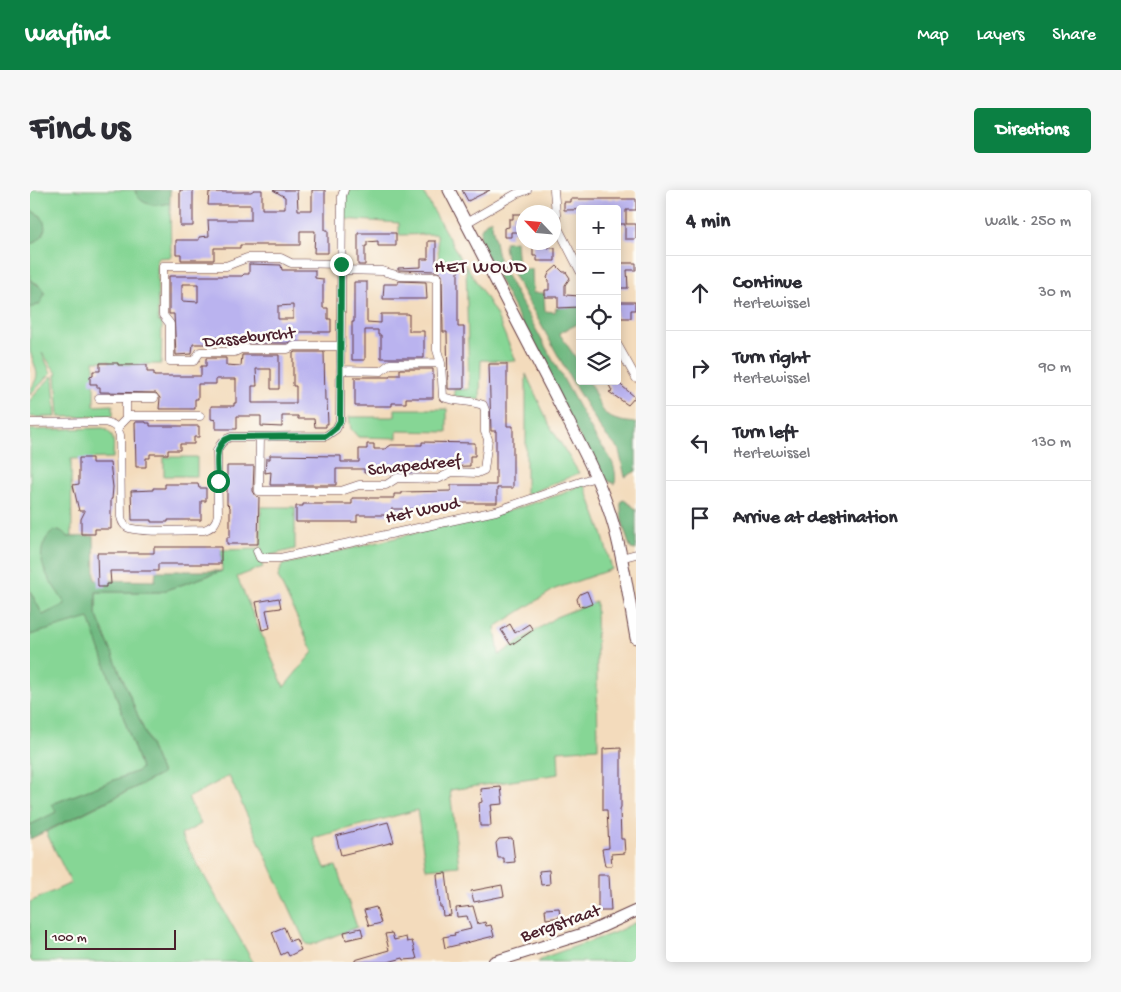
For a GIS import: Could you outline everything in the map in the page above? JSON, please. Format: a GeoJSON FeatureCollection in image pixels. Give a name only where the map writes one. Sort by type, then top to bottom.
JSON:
{"type":"FeatureCollection","features":[{"type":"Feature","properties":{"kind":"street"},"geometry":{"type":"LineString","coordinates":[[30,423],[105,422],[112,423],[117,428],[120,436],[121,517],[122,523],[133,530],[204,530],[211,527],[216,522],[218,515],[217,451],[226,439],[231,437],[326,436],[331,434],[340,421],[342,196],[344,190]]}},
{"type":"Feature","properties":{"kind":"street"},"geometry":{"type":"LineString","coordinates":[[449,190],[528,341],[595,477],[613,523],[636,638]]}},
{"type":"Feature","properties":{"kind":"street"},"geometry":{"type":"LineString","coordinates":[[466,223],[516,192],[527,190]]}},
{"type":"Feature","properties":{"kind":"street"},"geometry":{"type":"LineString","coordinates":[[554,190],[557,226],[576,263]]}},
{"type":"Feature","properties":{"kind":"street","name":"Dasseburcht"},"geometry":{"type":"LineString","coordinates":[[341,267],[291,263],[281,258],[247,258],[226,266],[163,266],[163,315],[170,324],[170,361],[194,361],[200,352],[234,352],[241,349],[288,349],[294,346],[341,346]]}},
{"type":"Feature","properties":{"kind":"street"},"geometry":{"type":"LineString","coordinates":[[341,267],[382,271],[400,276],[437,277],[437,350],[441,363],[390,364],[381,371],[341,370]]}},
{"type":"Feature","properties":{"kind":"street"},"geometry":{"type":"LineString","coordinates":[[621,351],[636,378]]}},
{"type":"Feature","properties":{"kind":"street","name":"Schapedreef"},"geometry":{"type":"LineString","coordinates":[[260,438],[260,491],[341,491],[359,484],[386,485],[397,478],[438,479],[452,472],[477,473],[484,470],[486,465],[488,439],[484,432],[485,410],[483,405],[475,402],[451,400],[443,397],[441,363]]}},
{"type":"Feature","properties":{"kind":"street"},"geometry":{"type":"LineString","coordinates":[[99,398],[154,398]]}},
{"type":"Feature","properties":{"kind":"street"},"geometry":{"type":"LineString","coordinates":[[126,398],[126,418]]}},
{"type":"Feature","properties":{"kind":"street"},"geometry":{"type":"LineString","coordinates":[[117,428],[129,416],[200,416]]}},
{"type":"Feature","properties":{"kind":"street","name":"Het Woud"},"geometry":{"type":"LineString","coordinates":[[257,551],[260,558],[280,558],[496,512],[595,477]]}},
{"type":"Feature","properties":{"kind":"street"},"geometry":{"type":"LineString","coordinates":[[621,558],[636,554]]}},
{"type":"Feature","properties":{"kind":"street","name":"Bergstraat"},"geometry":{"type":"LineString","coordinates":[[494,962],[523,958],[592,931],[636,911]]}},
{"type":"Feature","properties":{"kind":"green space"},"geometry":{"type":"Polygon","coordinates":[[[30,190],[135,190],[136,194],[154,205],[170,203],[171,257],[157,258],[158,321],[162,324],[161,364],[111,365],[109,361],[94,361],[94,406],[113,405],[113,416],[59,417],[56,375],[58,373],[42,353],[51,373],[30,395],[37,374],[30,351],[30,308],[40,304],[38,284],[30,280],[30,244],[36,242],[44,224],[41,216],[30,210],[30,190]]]}},
{"type":"Feature","properties":{"kind":"green space"},"geometry":{"type":"Polygon","coordinates":[[[135,190],[170,190],[170,203],[149,204],[140,199],[135,190]]]}},
{"type":"Feature","properties":{"kind":"green space"},"geometry":{"type":"Polygon","coordinates":[[[350,190],[422,190],[461,260],[439,261],[437,234],[399,235],[399,223],[343,219],[345,194],[350,190]]]}},
{"type":"Feature","properties":{"kind":"green space"},"geometry":{"type":"Polygon","coordinates":[[[30,210],[41,216],[45,229],[39,239],[30,244],[30,210]]]}},
{"type":"Feature","properties":{"kind":"green space"},"geometry":{"type":"Polygon","coordinates":[[[491,219],[502,268],[597,440],[611,460],[616,477],[615,484],[600,477],[480,242],[481,229],[491,219]]]}},
{"type":"Feature","properties":{"kind":"green space"},"geometry":{"type":"Polygon","coordinates":[[[516,241],[518,269],[532,269],[533,293],[544,293],[545,311],[555,312],[556,308],[576,307],[576,325],[559,333],[576,358],[576,385],[591,385],[601,407],[609,416],[624,422],[636,423],[636,471],[625,477],[619,450],[603,432],[577,390],[507,263],[505,242],[516,241]]]}},
{"type":"Feature","properties":{"kind":"green space"},"geometry":{"type":"Polygon","coordinates":[[[466,265],[496,314],[516,361],[481,360],[480,400],[454,396],[454,390],[469,389],[466,265]]]}},
{"type":"Feature","properties":{"kind":"green space"},"geometry":{"type":"Polygon","coordinates":[[[30,280],[41,287],[45,294],[40,304],[30,308],[30,280]]]}},
{"type":"Feature","properties":{"kind":"green space"},"geometry":{"type":"Polygon","coordinates":[[[526,374],[550,426],[579,473],[526,495],[526,374]]]}},
{"type":"Feature","properties":{"kind":"green space"},"geometry":{"type":"Polygon","coordinates":[[[52,376],[56,417],[30,417],[30,400],[52,376]]]}},
{"type":"Feature","properties":{"kind":"green space"},"geometry":{"type":"Polygon","coordinates":[[[395,409],[447,409],[447,432],[397,431],[397,438],[358,437],[351,429],[349,417],[393,417],[395,416],[395,409]]]}},
{"type":"Feature","properties":{"kind":"green space"},"geometry":{"type":"Polygon","coordinates":[[[103,428],[112,437],[114,445],[113,458],[71,459],[72,537],[68,537],[59,530],[44,544],[43,554],[43,562],[48,576],[66,604],[43,615],[30,591],[30,430],[103,428]]]}},
{"type":"Feature","properties":{"kind":"green space"},"geometry":{"type":"Polygon","coordinates":[[[164,457],[197,457],[197,476],[164,476],[164,457]]]}},
{"type":"Feature","properties":{"kind":"green space"},"geometry":{"type":"Polygon","coordinates":[[[584,483],[602,533],[612,569],[555,589],[495,627],[499,655],[556,617],[596,601],[598,748],[558,751],[559,774],[450,790],[459,866],[426,869],[417,810],[313,838],[325,868],[336,866],[357,927],[311,945],[306,944],[229,776],[188,798],[201,824],[181,835],[253,962],[32,962],[30,959],[30,902],[71,883],[46,832],[162,774],[96,614],[96,592],[160,592],[222,571],[221,550],[261,549],[261,507],[295,507],[295,549],[259,558],[263,567],[237,577],[284,687],[313,652],[278,577],[282,565],[508,511],[562,494],[584,483]]]}},
{"type":"Feature","properties":{"kind":"green space"},"geometry":{"type":"Polygon","coordinates":[[[624,500],[636,509],[636,550],[631,549],[623,525],[621,501],[624,500]]]}},
{"type":"Feature","properties":{"kind":"green space"},"geometry":{"type":"Polygon","coordinates":[[[59,530],[68,537],[94,536],[95,580],[155,581],[156,571],[222,571],[160,592],[96,592],[96,614],[162,774],[30,839],[30,825],[56,812],[52,804],[138,771],[141,768],[89,618],[30,635],[30,591],[43,615],[65,604],[46,573],[42,557],[42,548],[46,539],[51,533],[59,530]]]}},
{"type":"Feature","properties":{"kind":"green space"},"geometry":{"type":"Polygon","coordinates":[[[89,617],[141,768],[138,771],[52,804],[57,812],[30,825],[30,635],[89,617]]]}},
{"type":"Feature","properties":{"kind":"green space"},"geometry":{"type":"Polygon","coordinates":[[[636,922],[636,962],[538,962],[545,957],[614,933],[636,922]]]}},
{"type":"Feature","properties":{"kind":"building"},"geometry":{"type":"Polygon","coordinates":[[[180,190],[193,190],[193,226],[180,226],[180,190]]]}},
{"type":"Feature","properties":{"kind":"building"},"geometry":{"type":"Polygon","coordinates":[[[262,190],[262,209],[285,209],[285,197],[273,190],[297,190],[298,210],[312,210],[312,190],[325,190],[325,230],[328,230],[328,253],[314,253],[315,231],[300,231],[300,245],[240,245],[240,248],[214,248],[214,260],[181,260],[181,254],[176,254],[176,240],[199,240],[199,237],[209,236],[208,220],[251,220],[251,205],[208,205],[209,192],[251,192],[262,190]]]}},
{"type":"Feature","properties":{"kind":"building"},"geometry":{"type":"Polygon","coordinates":[[[462,190],[490,190],[468,201],[462,190]]]}},
{"type":"Feature","properties":{"kind":"building"},"geometry":{"type":"Polygon","coordinates":[[[570,199],[636,199],[636,210],[626,210],[626,224],[636,224],[636,239],[625,239],[625,224],[621,224],[621,205],[576,205],[576,210],[564,210],[564,202],[570,202],[570,199]]]}},
{"type":"Feature","properties":{"kind":"building"},"geometry":{"type":"Polygon","coordinates":[[[513,214],[516,214],[516,232],[511,232],[511,237],[504,237],[504,228],[509,227],[509,219],[513,219],[513,214]]]}},
{"type":"Feature","properties":{"kind":"building"},"geometry":{"type":"Polygon","coordinates":[[[358,233],[396,233],[396,246],[378,246],[378,241],[367,242],[367,246],[365,246],[365,265],[358,265],[358,233]]]}},
{"type":"Feature","properties":{"kind":"building"},"geometry":{"type":"Polygon","coordinates":[[[428,241],[436,241],[436,266],[458,266],[458,327],[464,327],[464,389],[448,389],[447,332],[443,332],[442,275],[437,271],[398,270],[398,268],[421,267],[421,259],[428,259],[428,241]]]}},
{"type":"Feature","properties":{"kind":"building"},"geometry":{"type":"Polygon","coordinates":[[[533,250],[555,250],[555,261],[537,261],[537,256],[533,256],[533,250]]]}},
{"type":"Feature","properties":{"kind":"building"},"geometry":{"type":"Polygon","coordinates":[[[621,263],[636,263],[636,270],[627,270],[628,288],[621,288],[621,263]]]}},
{"type":"Feature","properties":{"kind":"building"},"geometry":{"type":"Polygon","coordinates":[[[249,264],[281,265],[282,270],[315,270],[315,278],[323,279],[323,308],[328,308],[328,319],[331,319],[331,332],[296,332],[296,340],[287,343],[241,343],[235,346],[227,346],[227,338],[212,337],[212,344],[193,344],[192,354],[176,355],[174,314],[169,314],[169,276],[242,276],[249,274],[249,264]],[[182,284],[182,301],[198,302],[198,284],[182,284]],[[293,305],[278,306],[278,319],[293,319],[293,305]]]}},
{"type":"Feature","properties":{"kind":"building"},"geometry":{"type":"Polygon","coordinates":[[[557,266],[563,272],[566,272],[570,278],[565,285],[565,295],[576,296],[576,307],[558,308],[558,297],[545,297],[545,290],[549,290],[549,280],[547,278],[549,273],[557,266]]]}},
{"type":"Feature","properties":{"kind":"building"},"geometry":{"type":"Polygon","coordinates":[[[398,281],[426,282],[427,299],[383,299],[384,284],[398,284],[398,281]]]}},
{"type":"Feature","properties":{"kind":"building"},"geometry":{"type":"Polygon","coordinates":[[[354,282],[367,282],[367,322],[381,323],[381,314],[409,314],[409,331],[424,331],[424,358],[381,358],[381,335],[378,335],[378,330],[365,330],[365,360],[352,360],[354,282]]]}},
{"type":"Feature","properties":{"kind":"building"},"geometry":{"type":"Polygon","coordinates":[[[621,302],[635,302],[635,310],[631,310],[631,318],[621,318],[621,302]]]}},
{"type":"Feature","properties":{"kind":"building"},"geometry":{"type":"Polygon","coordinates":[[[324,352],[325,401],[327,401],[328,424],[326,424],[326,427],[315,427],[314,419],[298,419],[298,416],[282,416],[282,427],[261,426],[261,416],[237,416],[237,429],[216,429],[216,420],[211,419],[211,406],[234,406],[234,403],[236,403],[236,379],[216,379],[216,384],[198,384],[198,399],[195,399],[195,409],[159,409],[160,398],[156,393],[100,392],[100,387],[97,387],[97,384],[90,384],[90,377],[93,376],[93,371],[100,371],[100,363],[147,365],[147,372],[154,372],[154,376],[201,376],[201,366],[206,366],[206,358],[226,358],[226,365],[241,366],[242,355],[279,355],[279,389],[271,389],[271,369],[256,369],[257,386],[252,386],[252,403],[296,403],[296,386],[293,386],[293,353],[324,352]]]}},
{"type":"Feature","properties":{"kind":"building"},"geometry":{"type":"Polygon","coordinates":[[[489,364],[507,364],[507,426],[513,426],[513,488],[497,488],[497,503],[452,503],[452,509],[391,509],[391,515],[357,515],[357,522],[296,522],[296,506],[303,506],[303,504],[352,504],[352,498],[394,498],[394,494],[402,494],[402,492],[451,491],[451,485],[496,485],[496,431],[491,431],[489,364]]]}},
{"type":"Feature","properties":{"kind":"building"},"geometry":{"type":"Polygon","coordinates":[[[400,369],[433,369],[433,398],[406,398],[406,403],[392,403],[392,406],[355,406],[355,377],[390,377],[390,375],[400,375],[400,369]]]}},
{"type":"Feature","properties":{"kind":"building"},"geometry":{"type":"Polygon","coordinates":[[[609,385],[621,385],[635,397],[628,405],[609,392],[612,391],[609,385]]]}},
{"type":"Feature","properties":{"kind":"building"},"geometry":{"type":"Polygon","coordinates":[[[135,422],[150,423],[150,426],[199,426],[199,437],[194,437],[194,444],[180,444],[180,450],[168,450],[168,454],[150,454],[150,458],[146,458],[146,467],[136,467],[135,422]]]}},
{"type":"Feature","properties":{"kind":"building"},"geometry":{"type":"Polygon","coordinates":[[[422,442],[475,443],[475,456],[470,456],[470,466],[425,469],[425,472],[364,473],[364,469],[336,469],[336,485],[270,485],[271,472],[265,473],[266,459],[270,459],[270,455],[341,456],[341,462],[359,462],[359,449],[367,449],[367,444],[374,444],[374,449],[385,449],[391,445],[422,445],[422,442]]]}},
{"type":"Feature","properties":{"kind":"building"},"geometry":{"type":"Polygon","coordinates":[[[79,458],[92,458],[92,463],[110,463],[113,487],[111,529],[95,529],[95,534],[81,534],[81,519],[85,511],[79,511],[73,485],[79,484],[79,458]]]}},
{"type":"Feature","properties":{"kind":"building"},"geometry":{"type":"Polygon","coordinates":[[[227,466],[254,466],[253,491],[259,497],[258,544],[227,544],[227,537],[230,537],[230,507],[227,504],[227,466]]]}},
{"type":"Feature","properties":{"kind":"building"},"geometry":{"type":"Polygon","coordinates":[[[165,484],[198,484],[199,488],[206,488],[206,501],[201,501],[201,520],[151,522],[151,520],[132,520],[131,491],[165,488],[165,484]]]}},
{"type":"Feature","properties":{"kind":"building"},"geometry":{"type":"Polygon","coordinates":[[[154,547],[221,547],[221,564],[158,564],[158,571],[110,571],[111,584],[106,584],[106,587],[98,587],[97,553],[154,553],[154,547]]]}},
{"type":"Feature","properties":{"kind":"building"},"geometry":{"type":"Polygon","coordinates":[[[587,591],[592,604],[584,607],[579,606],[577,599],[580,594],[587,591]]]}},
{"type":"Feature","properties":{"kind":"building"},"geometry":{"type":"Polygon","coordinates":[[[279,598],[281,608],[266,610],[270,628],[262,630],[256,602],[279,598]]]}},
{"type":"Feature","properties":{"kind":"building"},"geometry":{"type":"Polygon","coordinates":[[[510,624],[515,633],[529,624],[533,630],[511,645],[501,630],[510,624]]]}},
{"type":"Feature","properties":{"kind":"building"},"geometry":{"type":"Polygon","coordinates":[[[621,748],[621,839],[624,839],[625,853],[611,854],[612,866],[605,866],[602,849],[609,848],[607,810],[603,810],[603,749],[621,748]]]}},
{"type":"Feature","properties":{"kind":"building"},"geometry":{"type":"Polygon","coordinates":[[[501,787],[503,804],[491,805],[491,826],[480,826],[479,803],[482,802],[481,789],[501,787]]]}},
{"type":"Feature","properties":{"kind":"building"},"geometry":{"type":"Polygon","coordinates":[[[388,822],[394,842],[341,855],[336,836],[388,822]]]}},
{"type":"Feature","properties":{"kind":"building"},"geometry":{"type":"Polygon","coordinates":[[[512,838],[515,862],[504,863],[504,858],[498,858],[496,843],[499,839],[512,838]]]}},
{"type":"Feature","properties":{"kind":"building"},"geometry":{"type":"Polygon","coordinates":[[[549,870],[550,884],[541,885],[539,871],[549,870]]]}},
{"type":"Feature","properties":{"kind":"building"},"geometry":{"type":"Polygon","coordinates":[[[446,873],[451,915],[443,916],[442,907],[440,907],[437,874],[446,873]]]}},
{"type":"Feature","properties":{"kind":"building"},"geometry":{"type":"Polygon","coordinates":[[[598,875],[609,875],[611,911],[598,911],[598,875]]]}},
{"type":"Feature","properties":{"kind":"building"},"geometry":{"type":"Polygon","coordinates":[[[502,885],[504,896],[474,902],[471,891],[502,885]]]}},
{"type":"Feature","properties":{"kind":"building"},"geometry":{"type":"Polygon","coordinates":[[[473,906],[478,924],[485,922],[486,926],[491,925],[494,936],[445,948],[443,937],[471,929],[467,916],[457,917],[456,908],[473,906]]]}},
{"type":"Feature","properties":{"kind":"building"},"geometry":{"type":"Polygon","coordinates":[[[376,907],[381,923],[369,926],[364,910],[376,907]]]}},
{"type":"Feature","properties":{"kind":"building"},"geometry":{"type":"Polygon","coordinates":[[[559,908],[560,917],[546,919],[545,909],[559,908]]]}},
{"type":"Feature","properties":{"kind":"building"},"geometry":{"type":"Polygon","coordinates":[[[284,927],[290,941],[296,939],[301,950],[289,956],[287,952],[281,955],[272,932],[284,927]]]}},
{"type":"Feature","properties":{"kind":"building"},"geometry":{"type":"Polygon","coordinates":[[[361,928],[363,936],[346,940],[344,932],[361,928]]]}},
{"type":"Feature","properties":{"kind":"building"},"geometry":{"type":"Polygon","coordinates":[[[392,933],[394,940],[406,937],[407,942],[412,941],[417,959],[404,960],[403,958],[388,962],[355,962],[355,960],[389,950],[385,934],[392,933]]]}},
{"type":"Feature","properties":{"kind":"district","name":"HET WOUD"},"geometry":{"type":"Point","coordinates":[481,265]}},
{"type":"Feature","properties":{"kind":"route"},"geometry":{"type":"LineString","coordinates":[[218,481],[217,451],[220,444],[226,439],[231,437],[326,436],[331,434],[340,421],[341,264]]}}]}
